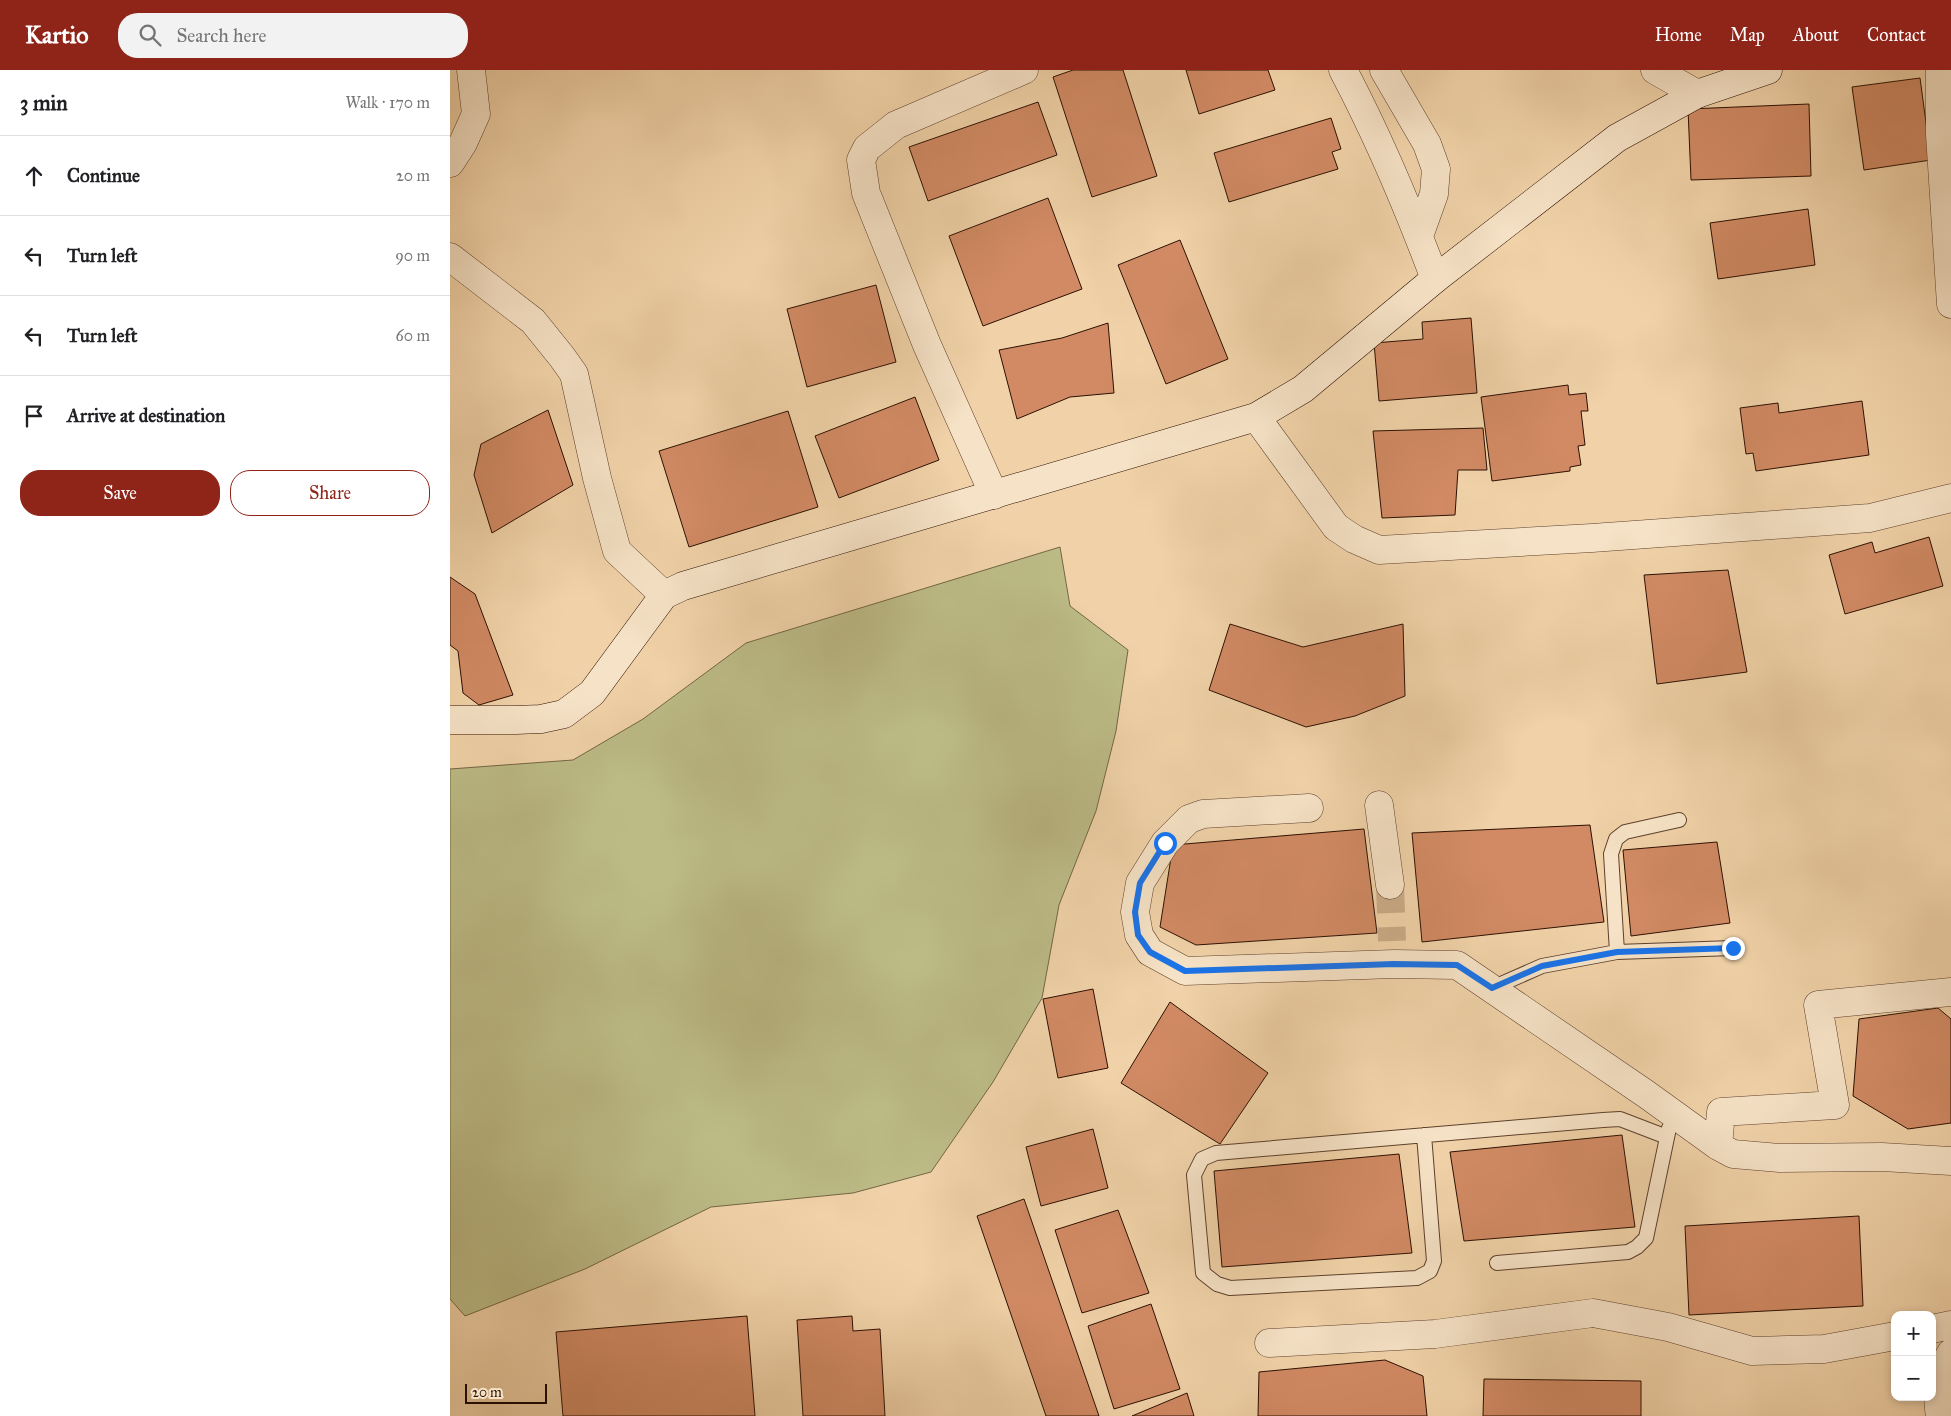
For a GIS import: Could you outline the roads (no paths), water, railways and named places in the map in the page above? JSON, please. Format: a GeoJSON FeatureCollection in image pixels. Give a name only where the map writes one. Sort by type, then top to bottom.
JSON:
{"type":"FeatureCollection","features":[{"type":"Feature","properties":{"kind":"street"},"geometry":{"type":"LineString","coordinates":[[450,163],[463,143],[476,114],[471,70]]}},
{"type":"Feature","properties":{"kind":"street"},"geometry":{"type":"LineString","coordinates":[[994,495],[927,345],[866,193],[861,160],[867,148],[896,124],[1024,70]]}},
{"type":"Feature","properties":{"kind":"street"},"geometry":{"type":"LineString","coordinates":[[1343,70],[1372,124],[1435,279]]}},
{"type":"Feature","properties":{"kind":"street"},"geometry":{"type":"LineString","coordinates":[[1384,70],[1427,144],[1436,169],[1434,194],[1419,236]]}},
{"type":"Feature","properties":{"kind":"street"},"geometry":{"type":"LineString","coordinates":[[1655,70],[1697,94]]}},
{"type":"Feature","properties":{"kind":"street"},"geometry":{"type":"LineString","coordinates":[[450,720],[541,719],[564,714],[592,693],[664,595],[683,586],[1256,417],[1303,389],[1435,279],[1617,138],[1697,94],[1768,70]]}},
{"type":"Feature","properties":{"kind":"street"},"geometry":{"type":"LineString","coordinates":[[1940,70],[1940,134],[1951,304]]}},
{"type":"Feature","properties":{"kind":"street"},"geometry":{"type":"LineString","coordinates":[[450,257],[533,321],[574,374],[597,478],[617,551],[664,595]]}},
{"type":"Feature","properties":{"kind":"street"},"geometry":{"type":"LineString","coordinates":[[1256,417],[1336,527],[1354,539],[1379,550],[1592,538],[1870,518],[1951,498]]}},
{"type":"Feature","properties":{"kind":"street"},"geometry":{"type":"LineString","coordinates":[[1379,804],[1390,885]]}},
{"type":"Feature","properties":{"kind":"street"},"geometry":{"type":"LineString","coordinates":[[1309,808],[1204,814],[1189,819],[1165,843],[1140,883],[1135,912],[1138,935],[1150,952],[1185,971],[1393,953],[1457,965],[1492,988],[1670,1125],[1733,1154],[1780,1158],[1882,1157],[1951,1161]]}},
{"type":"Feature","properties":{"kind":"street"},"geometry":{"type":"LineString","coordinates":[[1718,1146],[1721,1112],[1835,1105],[1818,1005],[1951,992]]}},
{"type":"Feature","properties":{"kind":"street"},"geometry":{"type":"LineString","coordinates":[[1269,1343],[1435,1334],[1593,1313],[1668,1327],[1752,1351],[1824,1348],[1891,1337]]}},
{"type":"Feature","properties":{"kind":"street"},"geometry":{"type":"LineString","coordinates":[[1936,1328],[1951,1325]]}},
{"type":"Feature","properties":{"kind":"street"},"geometry":{"type":"LineString","coordinates":[[1940,1416],[1937,1398],[1943,1366],[1951,1353]]}},
{"type":"Feature","properties":{"kind":"lane"},"geometry":{"type":"LineString","coordinates":[[1617,952],[1610,854],[1616,839],[1625,832],[1679,820]]}},
{"type":"Feature","properties":{"kind":"lane"},"geometry":{"type":"LineString","coordinates":[[1492,988],[1542,966],[1617,952],[1733,948]]}},
{"type":"Feature","properties":{"kind":"lane"},"geometry":{"type":"LineString","coordinates":[[1424,1136],[1434,1261],[1430,1271],[1417,1278],[1230,1288],[1217,1284],[1203,1272],[1194,1174],[1202,1159],[1216,1154],[1620,1119],[1670,1125],[1646,1238],[1637,1247],[1628,1252],[1497,1263]]}},
{"type":"Feature","properties":{"kind":"tunnel"},"geometry":{"type":"LineString","coordinates":[[1390,885],[1392,941]]}}]}
